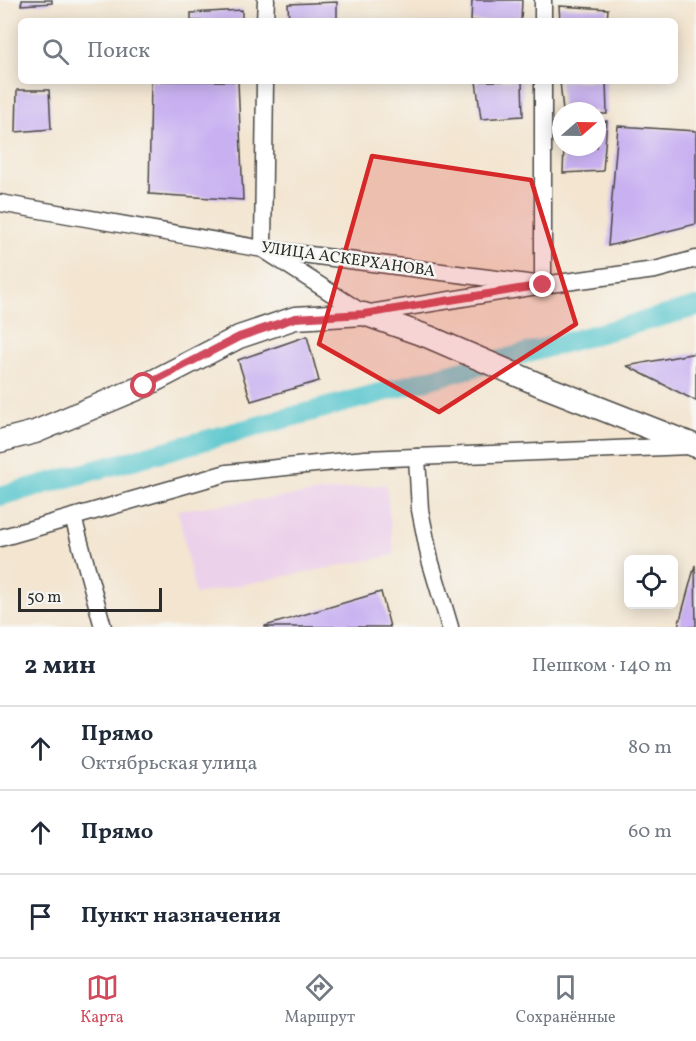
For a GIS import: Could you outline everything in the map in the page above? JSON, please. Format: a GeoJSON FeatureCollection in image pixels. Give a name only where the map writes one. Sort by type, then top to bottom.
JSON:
{"type":"FeatureCollection","features":[{"type":"Feature","properties":{"kind":"street"},"geometry":{"type":"LineString","coordinates":[[265,18],[266,0]]}},
{"type":"Feature","properties":{"kind":"street"},"geometry":{"type":"LineString","coordinates":[[543,0],[543,18]]}},
{"type":"Feature","properties":{"kind":"street"},"geometry":{"type":"LineString","coordinates":[[265,84],[263,249],[364,314],[429,337],[538,384],[696,446]]}},
{"type":"Feature","properties":{"kind":"street"},"geometry":{"type":"LineString","coordinates":[[0,441],[35,432],[144,386],[239,337],[295,318],[364,314],[543,285],[543,84]]}},
{"type":"Feature","properties":{"kind":"street","name":"УЛИЦА АСКЕРХАНОВА"},"geometry":{"type":"LineString","coordinates":[[0,203],[263,249],[543,285],[655,270],[696,259]]}},
{"type":"Feature","properties":{"kind":"street"},"geometry":{"type":"LineString","coordinates":[[0,537],[227,473],[365,459],[696,446]]}},
{"type":"Feature","properties":{"kind":"street"},"geometry":{"type":"LineString","coordinates":[[417,457],[420,510],[430,560],[450,627]]}},
{"type":"Feature","properties":{"kind":"street"},"geometry":{"type":"LineString","coordinates":[[74,517],[103,627]]}},
{"type":"Feature","properties":{"kind":"highlighted area"},"geometry":{"type":"Polygon","coordinates":[[[372,156],[531,180],[576,324],[439,412],[319,344],[372,156]]]}},
{"type":"Feature","properties":{"kind":"shaded area"},"geometry":{"type":"Polygon","coordinates":[[[386,484],[394,555],[195,594],[178,510],[386,484]]]}},
{"type":"Feature","properties":{"kind":"building"},"geometry":{"type":"Polygon","coordinates":[[[22,0],[52,0],[52,3],[21,5],[22,0]]]}},
{"type":"Feature","properties":{"kind":"building"},"geometry":{"type":"Polygon","coordinates":[[[472,0],[522,0],[521,18],[471,18],[472,0]]]}},
{"type":"Feature","properties":{"kind":"building"},"geometry":{"type":"Polygon","coordinates":[[[337,2],[337,18],[289,18],[288,4],[337,2]]]}},
{"type":"Feature","properties":{"kind":"building"},"geometry":{"type":"Polygon","coordinates":[[[559,6],[608,9],[607,18],[560,18],[559,6]]]}},
{"type":"Feature","properties":{"kind":"building"},"geometry":{"type":"Polygon","coordinates":[[[242,10],[242,18],[191,18],[191,13],[242,10]]]}},
{"type":"Feature","properties":{"kind":"building"},"geometry":{"type":"Polygon","coordinates":[[[151,84],[238,84],[243,200],[149,194],[151,84]]]}},
{"type":"Feature","properties":{"kind":"building"},"geometry":{"type":"Polygon","coordinates":[[[476,84],[522,84],[523,116],[481,119],[476,84]]]}},
{"type":"Feature","properties":{"kind":"building"},"geometry":{"type":"Polygon","coordinates":[[[560,84],[606,84],[607,114],[606,102],[562,102],[560,84]]]}},
{"type":"Feature","properties":{"kind":"building"},"geometry":{"type":"Polygon","coordinates":[[[17,90],[49,90],[51,129],[16,132],[17,90]]]}},
{"type":"Feature","properties":{"kind":"building"},"geometry":{"type":"Polygon","coordinates":[[[618,126],[696,131],[696,224],[608,246],[618,126]]]}},
{"type":"Feature","properties":{"kind":"building"},"geometry":{"type":"Polygon","coordinates":[[[564,156],[604,156],[603,171],[563,173],[564,156]]]}},
{"type":"Feature","properties":{"kind":"building"},"geometry":{"type":"Polygon","coordinates":[[[307,336],[319,381],[251,401],[238,360],[307,336]]]}},
{"type":"Feature","properties":{"kind":"building"},"geometry":{"type":"Polygon","coordinates":[[[696,353],[696,401],[627,366],[696,353]]]}},
{"type":"Feature","properties":{"kind":"building"},"geometry":{"type":"Polygon","coordinates":[[[695,565],[696,627],[678,627],[695,565]]]}},
{"type":"Feature","properties":{"kind":"building"},"geometry":{"type":"Polygon","coordinates":[[[381,592],[390,627],[265,627],[265,626],[381,592]]]}},
{"type":"Feature","properties":{"kind":"waterway"},"geometry":{"type":"LineString","coordinates":[[0,496],[696,307]]}},
{"type":"Feature","properties":{"kind":"route"},"geometry":{"type":"LineString","coordinates":[[144,386],[239,337],[295,318],[364,314],[543,285]]}}]}
